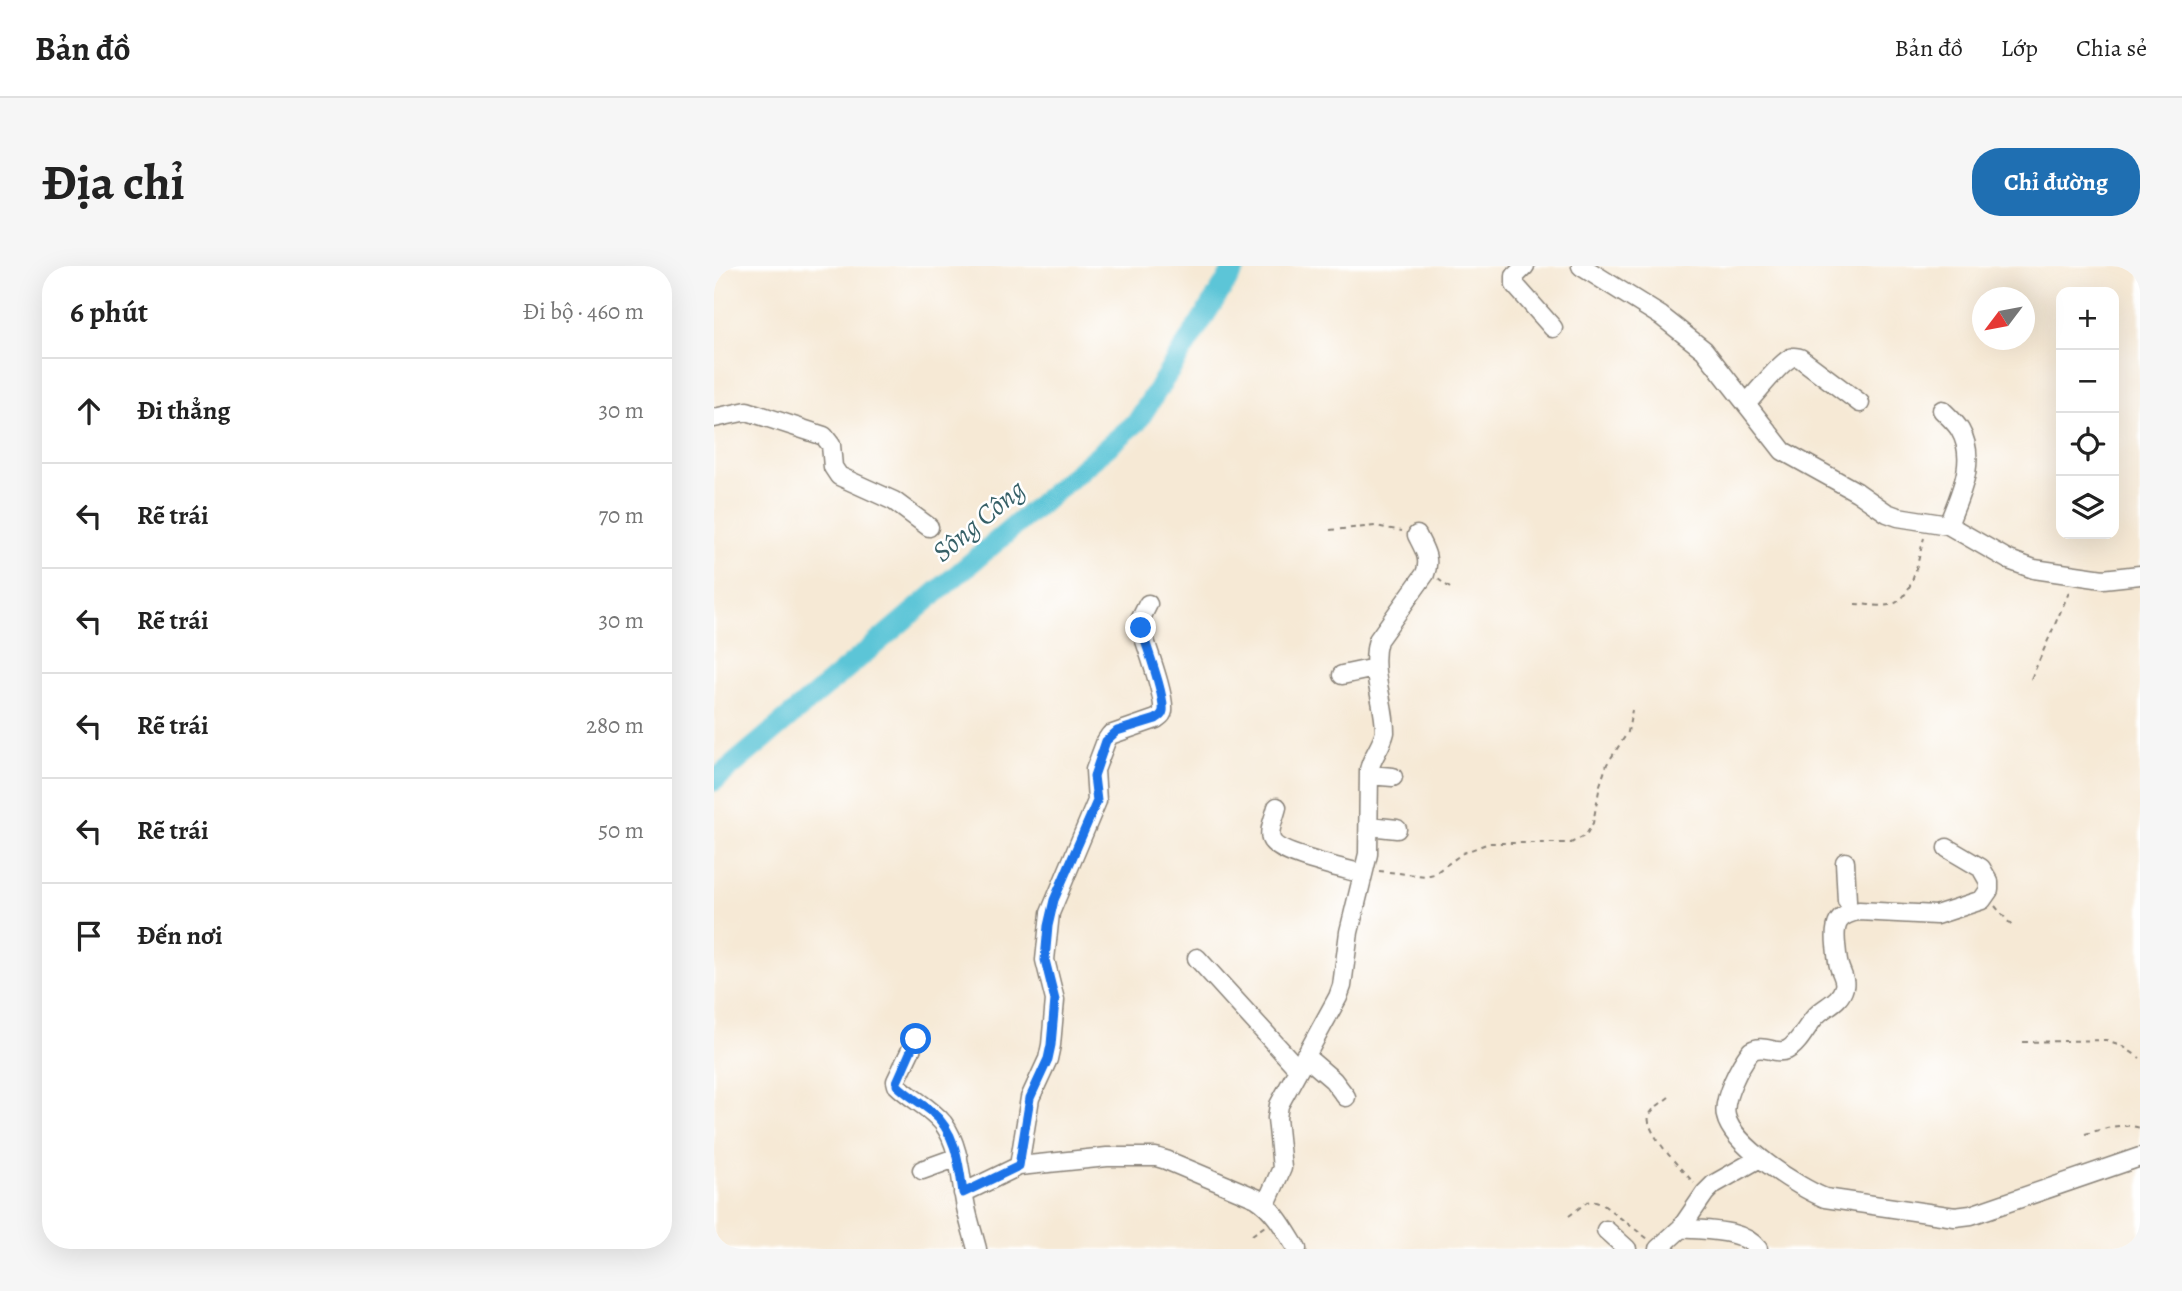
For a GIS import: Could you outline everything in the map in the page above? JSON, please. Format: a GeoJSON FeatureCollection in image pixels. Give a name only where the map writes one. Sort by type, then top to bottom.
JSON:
{"type":"FeatureCollection","features":[{"type":"Feature","properties":{"kind":"street"},"geometry":{"type":"LineString","coordinates":[[1525,266],[1515,276],[1515,285],[1553,328]]}},
{"type":"Feature","properties":{"kind":"street"},"geometry":{"type":"LineString","coordinates":[[1581,266],[1661,316],[1704,350],[1783,451],[1850,488],[1887,513],[1948,525],[2020,565],[2103,579],[2140,575]]}},
{"type":"Feature","properties":{"kind":"street"},"geometry":{"type":"LineString","coordinates":[[1746,404],[1789,358],[1794,357],[1800,358],[1860,403]]}},
{"type":"Feature","properties":{"kind":"street"},"geometry":{"type":"LineString","coordinates":[[1942,410],[1959,428],[1968,452],[1965,478],[1948,525]]}},
{"type":"Feature","properties":{"kind":"street"},"geometry":{"type":"LineString","coordinates":[[714,418],[747,411],[824,436],[831,445],[833,467],[839,476],[894,501],[929,527]]}},
{"type":"Feature","properties":{"kind":"street"},"geometry":{"type":"LineString","coordinates":[[1266,1204],[1282,1168],[1277,1118],[1279,1105],[1342,986],[1349,932],[1369,842],[1371,760],[1383,741],[1385,732],[1375,651],[1378,640],[1429,565],[1417,535]]}},
{"type":"Feature","properties":{"kind":"street"},"geometry":{"type":"LineString","coordinates":[[1019,1166],[1030,1098],[1048,1059],[1051,1045],[1055,1000],[1045,960],[1050,913],[1097,801],[1095,770],[1110,735],[1156,719],[1163,709],[1157,678],[1141,628],[1140,620],[1148,604]]}},
{"type":"Feature","properties":{"kind":"street"},"geometry":{"type":"LineString","coordinates":[[1342,674],[1376,668]]}},
{"type":"Feature","properties":{"kind":"street"},"geometry":{"type":"LineString","coordinates":[[1369,775],[1393,777]]}},
{"type":"Feature","properties":{"kind":"street"},"geometry":{"type":"LineString","coordinates":[[1277,807],[1270,835],[1275,845],[1288,852],[1363,871]]}},
{"type":"Feature","properties":{"kind":"street"},"geometry":{"type":"LineString","coordinates":[[1369,826],[1397,829]]}},
{"type":"Feature","properties":{"kind":"street"},"geometry":{"type":"LineString","coordinates":[[1848,908],[1859,911],[1937,915],[1982,900],[1986,896],[1989,882],[1981,868],[1947,848]]}},
{"type":"Feature","properties":{"kind":"street"},"geometry":{"type":"LineString","coordinates":[[1845,862],[1848,908],[1836,924],[1835,932],[1844,986],[1839,998],[1816,1015],[1788,1049],[1781,1051],[1762,1047],[1751,1051],[1727,1096],[1726,1116],[1736,1134],[1760,1158],[1798,1185],[1825,1198],[1955,1217],[1983,1211],[2140,1157]]}},
{"type":"Feature","properties":{"kind":"street"},"geometry":{"type":"LineString","coordinates":[[1197,958],[1301,1063],[1333,1080],[1346,1097]]}},
{"type":"Feature","properties":{"kind":"street"},"geometry":{"type":"LineString","coordinates":[[916,1039],[897,1085],[940,1120],[953,1142],[977,1249]]}},
{"type":"Feature","properties":{"kind":"street"},"geometry":{"type":"LineString","coordinates":[[922,1170],[958,1157]]}},
{"type":"Feature","properties":{"kind":"street"},"geometry":{"type":"LineString","coordinates":[[963,1193],[1019,1166],[1107,1157],[1156,1157],[1266,1204],[1297,1249]]}},
{"type":"Feature","properties":{"kind":"street"},"geometry":{"type":"LineString","coordinates":[[1658,1249],[1681,1228],[1714,1184],[1760,1158]]}},
{"type":"Feature","properties":{"kind":"street"},"geometry":{"type":"LineString","coordinates":[[1681,1228],[1739,1235],[1751,1241],[1758,1249]]}},
{"type":"Feature","properties":{"kind":"street"},"geometry":{"type":"LineString","coordinates":[[1606,1230],[1627,1249]]}},
{"type":"Feature","properties":{"kind":"path"},"geometry":{"type":"LineString","coordinates":[[1855,604],[1891,605],[1901,599],[1911,586],[1928,522]]}},
{"type":"Feature","properties":{"kind":"path"},"geometry":{"type":"LineString","coordinates":[[1330,530],[1376,526],[1417,535]]}},
{"type":"Feature","properties":{"kind":"path"},"geometry":{"type":"LineString","coordinates":[[1426,570],[1454,591]]}},
{"type":"Feature","properties":{"kind":"path"},"geometry":{"type":"LineString","coordinates":[[2031,679],[2076,576]]}},
{"type":"Feature","properties":{"kind":"path"},"geometry":{"type":"LineString","coordinates":[[1363,871],[1426,876],[1440,870],[1463,853],[1489,843],[1571,843],[1580,839],[1586,835],[1593,823],[1600,785],[1608,764],[1628,732],[1632,710]]}},
{"type":"Feature","properties":{"kind":"path"},"geometry":{"type":"LineString","coordinates":[[1986,896],[2012,926]]}},
{"type":"Feature","properties":{"kind":"path"},"geometry":{"type":"LineString","coordinates":[[2023,1042],[2106,1040],[2121,1045],[2140,1058]]}},
{"type":"Feature","properties":{"kind":"path"},"geometry":{"type":"LineString","coordinates":[[1669,1097],[1652,1111],[1648,1118],[1650,1126],[1664,1148],[1704,1194]]}},
{"type":"Feature","properties":{"kind":"path"},"geometry":{"type":"LineString","coordinates":[[2085,1134],[2118,1125],[2140,1128]]}},
{"type":"Feature","properties":{"kind":"waterway","name":"Sông Công"},"geometry":{"type":"LineString","coordinates":[[714,781],[1137,422],[1236,266]]}},
{"type":"Feature","properties":{"kind":"route"},"geometry":{"type":"LineString","coordinates":[[916,1039],[897,1085],[935,1114],[945,1126],[958,1157],[963,1193],[1019,1166],[1030,1098],[1048,1059],[1051,1045],[1055,1000],[1045,960],[1054,900],[1097,801],[1094,776],[1106,741],[1117,731],[1156,719],[1163,709],[1157,678],[1141,628]]}}]}
